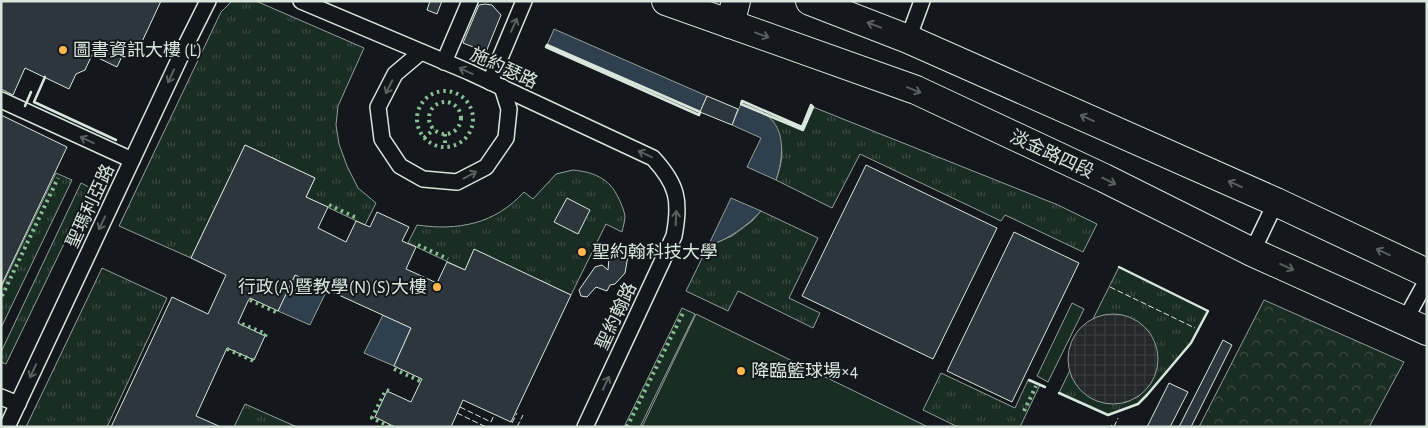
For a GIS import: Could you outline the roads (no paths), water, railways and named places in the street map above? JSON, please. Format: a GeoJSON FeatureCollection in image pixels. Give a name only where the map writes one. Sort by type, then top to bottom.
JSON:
{"type":"FeatureCollection","features":[{"type":"Feature","properties":{"kind":"main road","name":"淡金路四段"},"geometry":{"type":"LineString","coordinates":[[666,1],[733,12],[916,90],[1104,178],[1252,252],[1416,326]]}},
{"type":"Feature","properties":{"kind":"main road"},"geometry":{"type":"LineString","coordinates":[[810,1],[908,38],[1276,202],[1427,273]]}},
{"type":"Feature","properties":{"kind":"lane","name":"聖瑪利亞路"},"geometry":{"type":"LineString","coordinates":[[7,427],[208,1]]}},
{"type":"Feature","properties":{"kind":"lane","name":"施約瑟路"},"geometry":{"type":"LineString","coordinates":[[301,1],[496,84],[652,158],[667,173],[675,190]]}},
{"type":"Feature","properties":{"kind":"lane"},"geometry":{"type":"LineString","coordinates":[[444,62],[470,1]]}},
{"type":"Feature","properties":{"kind":"lane"},"geometry":{"type":"LineString","coordinates":[[421,52],[395,74],[378,107],[382,139],[400,166],[423,179],[457,182],[486,167],[506,138],[509,109],[496,84],[524,1]]}},
{"type":"Feature","properties":{"kind":"lane"},"geometry":{"type":"LineString","coordinates":[[908,38],[922,1]]}},
{"type":"Feature","properties":{"kind":"lane"},"geometry":{"type":"LineString","coordinates":[[1,100],[132,160]]}},
{"type":"Feature","properties":{"kind":"lane","name":"聖約翰路"},"geometry":{"type":"LineString","coordinates":[[585,427],[674,236],[677,218],[675,190]]}},
{"type":"Feature","properties":{"kind":"lane"},"geometry":{"type":"LineString","coordinates":[[1252,252],[1276,202]]}},
{"type":"Feature","properties":{"kind":"lane"},"geometry":{"type":"LineString","coordinates":[[1416,326],[1427,280]]}},
{"type":"Feature","properties":{"kind":"lane"},"geometry":{"type":"LineString","coordinates":[[1,397],[18,404]]}},
{"type":"Feature","properties":{"kind":"water"},"geometry":{"type":"Polygon","coordinates":[[[554,29],[707,96],[700,112],[547,45],[554,29]]]}},
{"type":"Feature","properties":{"kind":"water"},"geometry":{"type":"Polygon","coordinates":[[[741,104],[766,115],[777,128],[782,145],[776,180],[747,167],[761,138],[732,125],[741,104]]]}},
{"type":"Feature","properties":{"kind":"water"},"geometry":{"type":"Polygon","coordinates":[[[731,198],[761,211],[737,232],[708,246],[731,198]]]}},
{"type":"Feature","properties":{"kind":"water"},"geometry":{"type":"Polygon","coordinates":[[[295,275],[327,290],[310,325],[278,311],[295,275]]]}},
{"type":"Feature","properties":{"kind":"water"},"geometry":{"type":"Polygon","coordinates":[[[383,315],[411,328],[394,366],[364,353],[383,315]]]}},
{"type":"Feature","properties":{"kind":"place","name":"圖書資訊大樓 (L)"},"geometry":{"type":"Point","coordinates":[63,50]}},
{"type":"Feature","properties":{"kind":"place","name":"聖約翰科技大學"},"geometry":{"type":"Point","coordinates":[582,252]}},
{"type":"Feature","properties":{"kind":"place","name":"行政(A)暨教學(N)(S)大樓"},"geometry":{"type":"Point","coordinates":[437,287]}},
{"type":"Feature","properties":{"kind":"place","name":"降臨籃球場×4"},"geometry":{"type":"Point","coordinates":[741,371]}}]}
